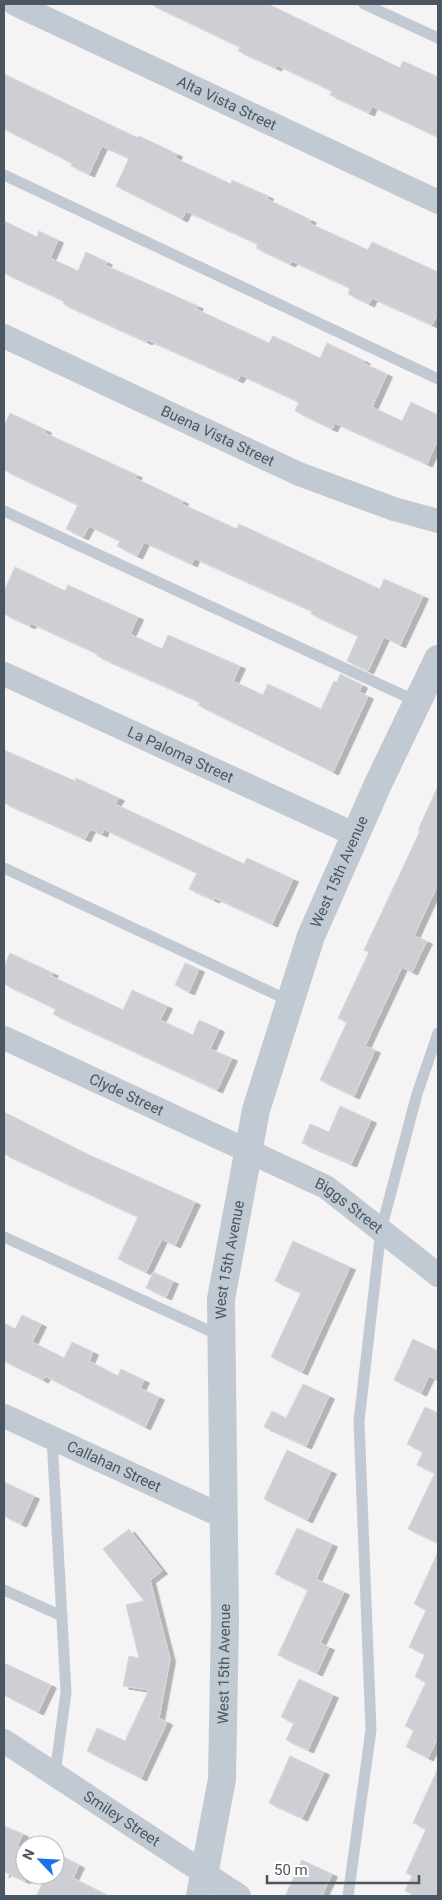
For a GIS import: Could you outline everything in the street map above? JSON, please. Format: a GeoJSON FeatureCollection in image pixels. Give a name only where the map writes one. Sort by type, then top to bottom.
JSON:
{"type":"FeatureCollection","features":[{"type":"Feature","properties":{"kind":"street","name":"Alta Vista Street"},"geometry":{"type":"LineString","coordinates":[[15,4],[438,202]]}},
{"type":"Feature","properties":{"kind":"street","name":"Buena Vista Street"},"geometry":{"type":"LineString","coordinates":[[4,336],[299,474],[394,509],[438,522]]}},
{"type":"Feature","properties":{"kind":"street","name":"West 15th Avenue"},"geometry":{"type":"LineString","coordinates":[[202,1885],[222,1779],[224,1517],[221,1298],[256,1110],[311,936],[438,659]]}},
{"type":"Feature","properties":{"kind":"street","name":"La Paloma Street"},"geometry":{"type":"LineString","coordinates":[[4,674],[356,835]]}},
{"type":"Feature","properties":{"kind":"street","name":"Clyde Street"},"geometry":{"type":"LineString","coordinates":[[4,1038],[249,1151]]}},
{"type":"Feature","properties":{"kind":"street","name":"Biggs Street"},"geometry":{"type":"LineString","coordinates":[[249,1151],[326,1187],[438,1275]]}},
{"type":"Feature","properties":{"kind":"street","name":"Callahan Street"},"geometry":{"type":"LineString","coordinates":[[4,1416],[224,1517]]}},
{"type":"Feature","properties":{"kind":"street","name":"Smiley Street"},"geometry":{"type":"LineString","coordinates":[[4,1741],[55,1774],[202,1885],[239,1896]]}},
{"type":"Feature","properties":{"kind":"lane"},"geometry":{"type":"LineString","coordinates":[[364,4],[438,38]]}},
{"type":"Feature","properties":{"kind":"lane"},"geometry":{"type":"LineString","coordinates":[[4,175],[438,379]]}},
{"type":"Feature","properties":{"kind":"lane"},"geometry":{"type":"LineString","coordinates":[[4,511],[418,702]]}},
{"type":"Feature","properties":{"kind":"lane"},"geometry":{"type":"LineString","coordinates":[[4,868],[290,1001]]}},
{"type":"Feature","properties":{"kind":"lane"},"geometry":{"type":"LineString","coordinates":[[348,1896],[371,1730],[359,1421],[381,1230],[417,1094],[438,1032]]}},
{"type":"Feature","properties":{"kind":"lane"},"geometry":{"type":"LineString","coordinates":[[4,1237],[221,1336]]}},
{"type":"Feature","properties":{"kind":"lane"},"geometry":{"type":"LineString","coordinates":[[52,1438],[66,1692],[55,1774]]}},
{"type":"Feature","properties":{"kind":"lane"},"geometry":{"type":"LineString","coordinates":[[4,1590],[62,1616]]}},
{"type":"Feature","properties":{"kind":"building"},"geometry":{"type":"Polygon","coordinates":[[[150,4],[268,4],[400,68],[403,61],[438,77],[438,137],[372,106],[369,113],[330,95],[332,91],[277,65],[276,68],[238,51],[240,47],[150,4]]]}},
{"type":"Feature","properties":{"kind":"building"},"geometry":{"type":"Polygon","coordinates":[[[4,74],[138,138],[139,136],[177,154],[175,158],[231,184],[232,180],[268,196],[267,199],[311,220],[309,223],[368,250],[372,242],[438,272],[438,313],[432,325],[372,298],[369,304],[348,294],[350,288],[292,261],[290,264],[256,248],[258,244],[186,211],[182,219],[116,186],[129,158],[102,146],[89,174],[71,166],[72,163],[4,129],[4,74]]]}},
{"type":"Feature","properties":{"kind":"building"},"geometry":{"type":"Polygon","coordinates":[[[4,221],[37,237],[39,231],[58,240],[50,258],[78,271],[86,252],[107,262],[105,265],[198,306],[196,309],[269,343],[273,336],[320,358],[327,343],[365,361],[363,363],[387,374],[372,407],[402,421],[411,402],[438,415],[438,439],[427,464],[335,423],[332,429],[295,411],[299,402],[241,375],[238,380],[148,340],[147,342],[63,304],[64,301],[4,273],[4,221]]]}},
{"type":"Feature","properties":{"kind":"building"},"geometry":{"type":"Polygon","coordinates":[[[10,413],[46,430],[45,433],[137,475],[135,478],[183,501],[182,504],[237,529],[239,524],[380,589],[384,579],[423,596],[400,645],[384,637],[368,671],[347,661],[358,636],[311,614],[312,611],[194,558],[192,564],[144,542],[137,556],[117,546],[120,541],[89,526],[83,537],[66,529],[78,505],[4,470],[4,426],[10,413]]]}},
{"type":"Feature","properties":{"kind":"building"},"geometry":{"type":"Polygon","coordinates":[[[15,567],[65,591],[68,585],[138,617],[130,634],[162,649],[168,635],[240,666],[233,681],[263,695],[268,684],[321,709],[334,681],[337,682],[340,674],[362,685],[359,692],[368,696],[333,772],[198,705],[200,702],[97,656],[98,654],[31,623],[30,626],[4,614],[4,591],[15,567]]]}},
{"type":"Feature","properties":{"kind":"building"},"geometry":{"type":"Polygon","coordinates":[[[4,750],[75,781],[76,778],[119,798],[115,804],[244,864],[247,858],[293,879],[272,924],[215,898],[214,900],[189,889],[197,873],[104,829],[102,834],[90,829],[85,839],[4,803],[4,750]]]}},
{"type":"Feature","properties":{"kind":"building"},"geometry":{"type":"Polygon","coordinates":[[[438,786],[438,884],[414,936],[427,941],[412,972],[402,967],[365,1046],[375,1050],[354,1096],[320,1080],[347,1022],[338,1018],[369,952],[364,950],[420,831],[418,830],[438,786]]]}},
{"type":"Feature","properties":{"kind":"building"},"geometry":{"type":"Polygon","coordinates":[[[10,953],[53,973],[51,976],[123,1010],[132,990],[167,1006],[160,1020],[193,1035],[199,1020],[219,1029],[210,1049],[232,1058],[217,1090],[53,1014],[56,1009],[4,984],[4,967],[10,953]]]}},
{"type":"Feature","properties":{"kind":"building"},"geometry":{"type":"Polygon","coordinates":[[[185,963],[199,969],[189,992],[175,985],[185,963]]]}},
{"type":"Feature","properties":{"kind":"building"},"geometry":{"type":"Polygon","coordinates":[[[340,1106],[371,1120],[351,1164],[302,1143],[310,1124],[329,1132],[340,1106]]]}},
{"type":"Feature","properties":{"kind":"building"},"geometry":{"type":"Polygon","coordinates":[[[4,1112],[85,1153],[195,1202],[175,1245],[162,1239],[146,1272],[118,1259],[138,1217],[4,1154],[4,1112]]]}},
{"type":"Feature","properties":{"kind":"building"},"geometry":{"type":"Polygon","coordinates":[[[293,1241],[350,1267],[302,1372],[271,1357],[301,1293],[275,1281],[293,1241]]]}},
{"type":"Feature","properties":{"kind":"building"},"geometry":{"type":"Polygon","coordinates":[[[153,1272],[173,1281],[166,1297],[146,1288],[153,1272]]]}},
{"type":"Feature","properties":{"kind":"building"},"geometry":{"type":"Polygon","coordinates":[[[22,1315],[41,1324],[32,1342],[64,1358],[72,1342],[93,1352],[89,1361],[118,1376],[121,1369],[144,1380],[140,1388],[159,1397],[145,1427],[45,1376],[43,1380],[4,1361],[4,1323],[15,1329],[22,1315]]]}},
{"type":"Feature","properties":{"kind":"building"},"geometry":{"type":"Polygon","coordinates":[[[413,1339],[438,1351],[438,1380],[429,1376],[421,1393],[394,1380],[413,1339]]]}},
{"type":"Feature","properties":{"kind":"building"},"geometry":{"type":"Polygon","coordinates":[[[303,1384],[329,1396],[306,1446],[264,1427],[272,1411],[286,1418],[303,1384]]]}},
{"type":"Feature","properties":{"kind":"building"},"geometry":{"type":"Polygon","coordinates":[[[425,1407],[438,1413],[438,1543],[408,1529],[435,1473],[417,1465],[423,1452],[407,1444],[425,1407]]]}},
{"type":"Feature","properties":{"kind":"building"},"geometry":{"type":"Polygon","coordinates":[[[287,1450],[331,1471],[307,1520],[264,1499],[287,1450]]]}},
{"type":"Feature","properties":{"kind":"building"},"geometry":{"type":"Polygon","coordinates":[[[4,1482],[34,1496],[21,1524],[4,1516],[4,1482]]]}},
{"type":"Feature","properties":{"kind":"building"},"geometry":{"type":"Polygon","coordinates":[[[297,1528],[332,1544],[316,1579],[344,1592],[320,1643],[329,1647],[317,1673],[278,1655],[308,1590],[275,1574],[297,1528]]]}},
{"type":"Feature","properties":{"kind":"building"},"geometry":{"type":"Polygon","coordinates":[[[129,1529],[162,1571],[150,1580],[170,1659],[159,1718],[167,1722],[141,1778],[87,1751],[97,1728],[125,1741],[149,1690],[123,1686],[129,1656],[139,1658],[126,1605],[144,1601],[103,1549],[129,1529]]]}},
{"type":"Feature","properties":{"kind":"building"},"geometry":{"type":"Polygon","coordinates":[[[438,1552],[438,1737],[428,1758],[406,1747],[414,1730],[405,1726],[426,1682],[415,1677],[425,1654],[409,1647],[426,1610],[414,1604],[438,1552]]]}},
{"type":"Feature","properties":{"kind":"building"},"geometry":{"type":"Polygon","coordinates":[[[4,1663],[51,1685],[38,1712],[4,1695],[4,1663]]]}},
{"type":"Feature","properties":{"kind":"building"},"geometry":{"type":"Polygon","coordinates":[[[299,1679],[333,1695],[308,1750],[286,1740],[294,1723],[281,1717],[299,1679]]]}},
{"type":"Feature","properties":{"kind":"building"},"geometry":{"type":"Polygon","coordinates":[[[290,1756],[324,1772],[302,1818],[269,1803],[290,1756]]]}},
{"type":"Feature","properties":{"kind":"building"},"geometry":{"type":"Polygon","coordinates":[[[438,1768],[438,1896],[416,1896],[405,1891],[412,1876],[406,1873],[426,1829],[413,1823],[438,1768]]]}},
{"type":"Feature","properties":{"kind":"building"},"geometry":{"type":"Polygon","coordinates":[[[4,1826],[23,1834],[15,1835],[15,1876],[5,1872],[4,1875],[4,1826]]]}},
{"type":"Feature","properties":{"kind":"building"},"geometry":{"type":"Polygon","coordinates":[[[65,1858],[79,1865],[73,1878],[109,1896],[36,1896],[42,1885],[65,1885],[65,1858]]]}},
{"type":"Feature","properties":{"kind":"building"},"geometry":{"type":"Polygon","coordinates":[[[302,1860],[332,1874],[322,1896],[285,1896],[302,1860]]]}}]}
